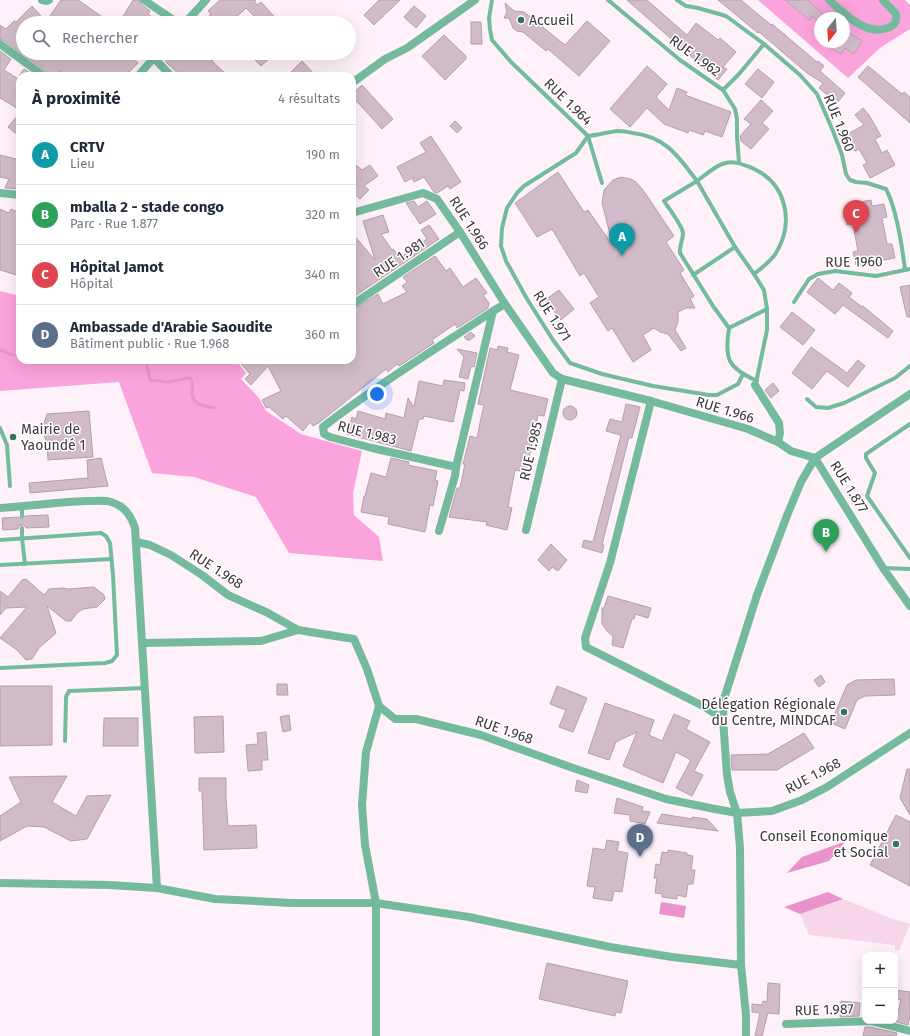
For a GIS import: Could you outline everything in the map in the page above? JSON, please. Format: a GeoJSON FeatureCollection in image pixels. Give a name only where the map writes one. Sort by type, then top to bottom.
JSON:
{"type":"FeatureCollection","features":[{"type":"Feature","properties":{"kind":"street"},"geometry":{"type":"LineString","coordinates":[[42,0],[49,0]]}},
{"type":"Feature","properties":{"kind":"street"},"geometry":{"type":"LineString","coordinates":[[144,0],[168,16]]}},
{"type":"Feature","properties":{"kind":"street"},"geometry":{"type":"LineString","coordinates":[[191,16],[206,0]]}},
{"type":"Feature","properties":{"kind":"street"},"geometry":{"type":"LineString","coordinates":[[356,80],[385,59],[407,48],[475,0]]}},
{"type":"Feature","properties":{"kind":"street"},"geometry":{"type":"LineString","coordinates":[[829,0],[859,25],[876,29],[885,29],[891,27],[896,19],[896,14],[884,0]]}},
{"type":"Feature","properties":{"kind":"street"},"geometry":{"type":"LineString","coordinates":[[0,44],[16,56]]}},
{"type":"Feature","properties":{"kind":"street"},"geometry":{"type":"LineString","coordinates":[[22,60],[38,72]]}},
{"type":"Feature","properties":{"kind":"street"},"geometry":{"type":"LineString","coordinates":[[142,72],[152,60]]}},
{"type":"Feature","properties":{"kind":"street"},"geometry":{"type":"LineString","coordinates":[[159,60],[168,72]]}},
{"type":"Feature","properties":{"kind":"street"},"geometry":{"type":"LineString","coordinates":[[0,194],[16,195]]}},
{"type":"Feature","properties":{"kind":"street","name":"RUE 1.966"},"geometry":{"type":"LineString","coordinates":[[356,212],[423,194],[437,199],[460,232],[505,304],[553,373],[562,379],[651,401],[748,429],[778,442],[791,451],[815,458]]}},
{"type":"Feature","properties":{"kind":"street","name":"RUE 1.981"},"geometry":{"type":"LineString","coordinates":[[356,301],[460,232]]}},
{"type":"Feature","properties":{"kind":"street","name":"RUE 1.983"},"geometry":{"type":"LineString","coordinates":[[456,467],[330,437],[324,434],[323,427],[346,409],[394,376],[505,304]]}},
{"type":"Feature","properties":{"kind":"street"},"geometry":{"type":"LineString","coordinates":[[439,531],[455,476],[493,311]]}},
{"type":"Feature","properties":{"kind":"street","name":"RUE 1.985"},"geometry":{"type":"LineString","coordinates":[[526,530],[562,379]]}},
{"type":"Feature","properties":{"kind":"street"},"geometry":{"type":"LineString","coordinates":[[756,383],[779,423],[780,433],[778,442]]}},
{"type":"Feature","properties":{"kind":"street","name":"RUE 1.877"},"geometry":{"type":"LineString","coordinates":[[910,394],[815,458],[883,568],[910,606]]}},
{"type":"Feature","properties":{"kind":"street"},"geometry":{"type":"LineString","coordinates":[[651,401],[610,563],[585,638],[586,647],[703,706],[723,718]]}},
{"type":"Feature","properties":{"kind":"street"},"geometry":{"type":"LineString","coordinates":[[746,1036],[746,1015],[741,965],[740,848],[737,812],[730,792],[727,775],[723,718],[724,699],[757,595],[801,482],[815,458]]}},
{"type":"Feature","properties":{"kind":"street"},"geometry":{"type":"LineString","coordinates":[[0,508],[99,501],[111,502],[124,508],[131,517],[135,528],[136,542],[157,888]]}},
{"type":"Feature","properties":{"kind":"street","name":"RUE 1.968"},"geometry":{"type":"LineString","coordinates":[[136,542],[150,545],[171,555],[202,575],[228,595],[268,613],[298,630],[354,639],[367,669],[379,706],[395,719],[416,719],[481,735],[666,799],[737,812],[772,810],[802,800],[827,787],[910,733]]}},
{"type":"Feature","properties":{"kind":"street"},"geometry":{"type":"LineString","coordinates":[[143,643],[261,641],[298,630]]}},
{"type":"Feature","properties":{"kind":"street"},"geometry":{"type":"LineString","coordinates":[[376,1036],[376,903],[365,845],[362,805],[366,752],[379,706]]}},
{"type":"Feature","properties":{"kind":"street"},"geometry":{"type":"LineString","coordinates":[[0,883],[109,885],[157,888],[229,900],[292,903],[376,903],[469,917],[610,947],[672,957],[741,965]]}},
{"type":"Feature","properties":{"kind":"street","name":"RUE 1.987"},"geometry":{"type":"LineString","coordinates":[[786,1024],[871,1021],[910,1031]]}},
{"type":"Feature","properties":{"kind":"lane","name":"RUE 1.964"},"geometry":{"type":"LineString","coordinates":[[492,0],[489,18],[492,40],[511,62],[588,136],[619,131],[654,138],[664,144],[679,158],[697,181]]}},
{"type":"Feature","properties":{"kind":"lane","name":"RUE 1.962"},"geometry":{"type":"LineString","coordinates":[[608,0],[680,60],[723,90],[739,74],[764,44]]}},
{"type":"Feature","properties":{"kind":"lane","name":"RUE 1.960"},"geometry":{"type":"LineString","coordinates":[[677,0],[686,6],[726,16],[764,44],[800,75],[817,94],[833,131],[842,156],[846,174],[850,180],[867,183],[886,189],[891,199],[903,252],[905,270]]}},
{"type":"Feature","properties":{"kind":"lane"},"geometry":{"type":"LineString","coordinates":[[723,90],[735,109],[737,119],[739,162]]}},
{"type":"Feature","properties":{"kind":"lane"},"geometry":{"type":"LineString","coordinates":[[588,136],[602,183]]}},
{"type":"Feature","properties":{"kind":"lane","name":"RUE 1.971"},"geometry":{"type":"LineString","coordinates":[[588,136],[576,153],[524,186],[517,193],[507,208],[502,228],[501,246],[506,261],[553,340],[570,363],[602,374],[709,396],[717,395],[738,384],[743,374]]}},
{"type":"Feature","properties":{"kind":"lane"},"geometry":{"type":"LineString","coordinates":[[697,181],[735,247],[764,290],[767,308],[767,330],[756,383],[735,368],[728,359],[726,346],[729,328],[713,306],[680,253],[683,231],[664,201],[722,164],[739,162],[768,178],[780,192],[786,210],[785,227],[780,245],[770,260],[754,274]]}},
{"type":"Feature","properties":{"kind":"lane"},"geometry":{"type":"LineString","coordinates":[[693,275],[735,247]]}},
{"type":"Feature","properties":{"kind":"lane"},"geometry":{"type":"LineString","coordinates":[[905,270],[910,269]]}},
{"type":"Feature","properties":{"kind":"lane","name":"RUE 1960"},"geometry":{"type":"LineString","coordinates":[[794,302],[809,279],[818,274],[835,272],[876,276],[905,270]]}},
{"type":"Feature","properties":{"kind":"lane"},"geometry":{"type":"LineString","coordinates":[[729,328],[767,308]]}},
{"type":"Feature","properties":{"kind":"lane"},"geometry":{"type":"LineString","coordinates":[[808,399],[816,407],[828,408],[844,403],[894,378],[910,366]]}},
{"type":"Feature","properties":{"kind":"lane"},"geometry":{"type":"LineString","coordinates":[[910,424],[866,454],[866,458],[875,473],[867,496],[910,558]]}},
{"type":"Feature","properties":{"kind":"lane"},"geometry":{"type":"LineString","coordinates":[[0,428],[8,445],[10,486]]}},
{"type":"Feature","properties":{"kind":"lane"},"geometry":{"type":"LineString","coordinates":[[22,507],[22,516]]}},
{"type":"Feature","properties":{"kind":"lane"},"geometry":{"type":"LineString","coordinates":[[22,528],[25,564]]}},
{"type":"Feature","properties":{"kind":"lane"},"geometry":{"type":"LineString","coordinates":[[0,540],[100,533],[106,536],[110,542],[117,655],[112,661],[0,668]]}},
{"type":"Feature","properties":{"kind":"lane"},"geometry":{"type":"LineString","coordinates":[[0,565],[111,559]]}},
{"type":"Feature","properties":{"kind":"lane"},"geometry":{"type":"LineString","coordinates":[[883,568],[910,569]]}},
{"type":"Feature","properties":{"kind":"lane"},"geometry":{"type":"LineString","coordinates":[[65,741],[66,701],[67,693],[69,691],[145,688]]}},
{"type":"Feature","properties":{"kind":"shaded area"},"geometry":{"type":"Polygon","coordinates":[[[758,0],[792,0],[789,4],[809,20],[814,14],[814,48],[831,48],[841,54],[845,48],[854,54],[862,41],[850,34],[850,12],[816,12],[818,9],[808,0],[905,0],[910,5],[910,29],[880,48],[848,78],[758,0]]]}},
{"type":"Feature","properties":{"kind":"shaded area"},"geometry":{"type":"Polygon","coordinates":[[[0,291],[16,295],[16,364],[239,364],[246,373],[241,379],[259,398],[266,411],[301,434],[362,451],[353,493],[354,515],[379,537],[383,561],[289,553],[256,497],[194,477],[152,473],[119,382],[0,391],[0,291]]]}},
{"type":"Feature","properties":{"kind":"shaded area"},"geometry":{"type":"Polygon","coordinates":[[[846,841],[829,861],[787,873],[802,857],[846,841]]]}},
{"type":"Feature","properties":{"kind":"shaded area"},"geometry":{"type":"Polygon","coordinates":[[[828,892],[843,899],[800,914],[784,907],[828,892]]]}},
{"type":"Feature","properties":{"kind":"shaded area"},"geometry":{"type":"Polygon","coordinates":[[[843,899],[893,919],[910,924],[899,951],[895,950],[895,945],[809,935],[800,914],[843,899]]]}},
{"type":"Feature","properties":{"kind":"shaded area"},"geometry":{"type":"Polygon","coordinates":[[[661,902],[686,906],[684,918],[659,914],[661,902]]]}},
{"type":"Feature","properties":{"kind":"building"},"geometry":{"type":"Polygon","coordinates":[[[61,0],[78,0],[101,16],[50,16],[61,0]]]}},
{"type":"Feature","properties":{"kind":"building"},"geometry":{"type":"Polygon","coordinates":[[[133,0],[139,0],[141,4],[150,11],[148,14],[150,16],[123,16],[133,0]]]}},
{"type":"Feature","properties":{"kind":"building"},"geometry":{"type":"Polygon","coordinates":[[[220,0],[256,0],[254,1],[257,5],[261,2],[274,16],[254,16],[246,8],[237,16],[209,16],[211,14],[208,11],[220,0]]]}},
{"type":"Feature","properties":{"kind":"building"},"geometry":{"type":"Polygon","coordinates":[[[379,0],[400,0],[374,25],[364,15],[379,0]]]}},
{"type":"Feature","properties":{"kind":"building"},"geometry":{"type":"Polygon","coordinates":[[[627,0],[647,0],[687,35],[696,23],[718,40],[720,38],[736,52],[723,67],[727,69],[718,80],[627,0]]]}},
{"type":"Feature","properties":{"kind":"building"},"geometry":{"type":"Polygon","coordinates":[[[718,0],[741,0],[817,62],[818,61],[824,66],[820,71],[845,93],[837,103],[819,88],[823,83],[807,73],[759,32],[758,33],[718,0]]]}},
{"type":"Feature","properties":{"kind":"building"},"geometry":{"type":"Polygon","coordinates":[[[785,0],[808,0],[821,12],[814,12],[814,18],[812,16],[809,20],[785,0]]]}},
{"type":"Feature","properties":{"kind":"building"},"geometry":{"type":"Polygon","coordinates":[[[505,3],[514,11],[524,12],[565,45],[587,21],[610,41],[579,76],[548,49],[546,51],[523,32],[517,31],[513,28],[509,18],[504,18],[507,12],[505,3]]]}},
{"type":"Feature","properties":{"kind":"building"},"geometry":{"type":"Polygon","coordinates":[[[32,6],[41,16],[22,16],[32,6]]]}},
{"type":"Feature","properties":{"kind":"building"},"geometry":{"type":"Polygon","coordinates":[[[414,6],[426,16],[416,28],[404,17],[414,6]]]}},
{"type":"Feature","properties":{"kind":"building"},"geometry":{"type":"Polygon","coordinates":[[[14,21],[16,22],[16,49],[0,39],[0,25],[6,29],[14,21]]]}},
{"type":"Feature","properties":{"kind":"building"},"geometry":{"type":"Polygon","coordinates":[[[471,22],[481,22],[482,44],[471,44],[471,22]]]}},
{"type":"Feature","properties":{"kind":"building"},"geometry":{"type":"Polygon","coordinates":[[[850,34],[862,41],[854,54],[845,48],[850,48],[850,34]]]}},
{"type":"Feature","properties":{"kind":"building"},"geometry":{"type":"Polygon","coordinates":[[[444,35],[466,56],[466,59],[445,80],[422,56],[444,35]]]}},
{"type":"Feature","properties":{"kind":"building"},"geometry":{"type":"Polygon","coordinates":[[[831,48],[845,48],[841,54],[831,48]]]}},
{"type":"Feature","properties":{"kind":"building"},"geometry":{"type":"Polygon","coordinates":[[[0,51],[11,59],[4,70],[16,78],[16,108],[0,98],[0,51]]]}},
{"type":"Feature","properties":{"kind":"building"},"geometry":{"type":"Polygon","coordinates":[[[30,60],[135,60],[138,63],[129,72],[47,72],[30,60]]]}},
{"type":"Feature","properties":{"kind":"building"},"geometry":{"type":"Polygon","coordinates":[[[166,60],[213,60],[224,72],[177,72],[166,62],[166,60]]]}},
{"type":"Feature","properties":{"kind":"building"},"geometry":{"type":"Polygon","coordinates":[[[255,60],[268,60],[261,66],[255,60]]]}},
{"type":"Feature","properties":{"kind":"building"},"geometry":{"type":"Polygon","coordinates":[[[302,61],[312,72],[291,72],[302,61]]]}},
{"type":"Feature","properties":{"kind":"building"},"geometry":{"type":"Polygon","coordinates":[[[647,66],[667,84],[656,97],[669,110],[677,88],[687,92],[685,95],[731,112],[722,137],[705,131],[703,135],[689,130],[688,133],[664,124],[647,108],[630,127],[610,109],[647,66]]]}},
{"type":"Feature","properties":{"kind":"building"},"geometry":{"type":"Polygon","coordinates":[[[868,66],[902,94],[904,92],[910,97],[910,123],[858,77],[868,66]]]}},
{"type":"Feature","properties":{"kind":"building"},"geometry":{"type":"Polygon","coordinates":[[[24,69],[29,72],[22,72],[24,69]]]}},
{"type":"Feature","properties":{"kind":"building"},"geometry":{"type":"Polygon","coordinates":[[[758,69],[774,82],[762,98],[745,84],[758,69]]]}},
{"type":"Feature","properties":{"kind":"building"},"geometry":{"type":"Polygon","coordinates":[[[362,85],[393,119],[382,129],[356,100],[356,90],[362,85]]]}},
{"type":"Feature","properties":{"kind":"building"},"geometry":{"type":"Polygon","coordinates":[[[761,100],[773,111],[762,123],[769,129],[751,149],[741,141],[740,136],[751,124],[744,119],[761,100]]]}},
{"type":"Feature","properties":{"kind":"building"},"geometry":{"type":"Polygon","coordinates":[[[863,108],[869,115],[881,136],[875,139],[882,153],[887,150],[895,165],[870,178],[863,165],[867,163],[859,149],[855,151],[846,135],[864,125],[855,115],[863,108]]]}},
{"type":"Feature","properties":{"kind":"building"},"geometry":{"type":"Polygon","coordinates":[[[16,118],[16,134],[8,127],[16,118]]]}},
{"type":"Feature","properties":{"kind":"building"},"geometry":{"type":"Polygon","coordinates":[[[455,121],[462,128],[457,133],[450,126],[455,121]]]}},
{"type":"Feature","properties":{"kind":"building"},"geometry":{"type":"Polygon","coordinates":[[[431,136],[461,182],[450,189],[448,186],[437,193],[434,192],[424,177],[414,182],[412,178],[405,182],[397,167],[426,152],[420,143],[431,136]]]}},
{"type":"Feature","properties":{"kind":"building"},"geometry":{"type":"Polygon","coordinates":[[[0,155],[16,159],[16,189],[5,188],[9,179],[0,177],[0,155]]]}},
{"type":"Feature","properties":{"kind":"building"},"geometry":{"type":"Polygon","coordinates":[[[356,165],[362,170],[370,165],[378,176],[364,186],[369,190],[360,199],[356,196],[356,165]]]}},
{"type":"Feature","properties":{"kind":"building"},"geometry":{"type":"Polygon","coordinates":[[[558,172],[584,212],[588,210],[613,246],[602,203],[604,190],[613,180],[621,177],[631,179],[643,190],[674,236],[666,242],[684,270],[680,273],[694,296],[690,299],[695,308],[686,308],[678,312],[678,322],[675,330],[686,348],[681,351],[668,334],[660,332],[654,328],[643,335],[651,350],[633,362],[612,328],[608,331],[590,303],[599,297],[584,273],[580,276],[552,229],[537,237],[515,203],[558,172]]]}},
{"type":"Feature","properties":{"kind":"building"},"geometry":{"type":"Polygon","coordinates":[[[871,200],[872,206],[884,204],[887,217],[882,218],[887,244],[892,244],[895,258],[856,265],[853,252],[858,251],[853,224],[847,225],[844,210],[856,209],[855,203],[871,200]]]}},
{"type":"Feature","properties":{"kind":"building"},"geometry":{"type":"Polygon","coordinates":[[[414,201],[418,207],[427,201],[436,214],[420,224],[406,203],[414,201]]]}},
{"type":"Feature","properties":{"kind":"building"},"geometry":{"type":"Polygon","coordinates":[[[0,209],[9,213],[11,209],[16,211],[16,275],[0,270],[0,209]]]}},
{"type":"Feature","properties":{"kind":"building"},"geometry":{"type":"Polygon","coordinates":[[[383,215],[389,232],[381,234],[392,250],[393,249],[400,258],[427,239],[421,230],[429,225],[439,239],[356,295],[356,238],[375,260],[363,221],[383,215]]]}},
{"type":"Feature","properties":{"kind":"building"},"geometry":{"type":"Polygon","coordinates":[[[435,256],[446,271],[450,268],[463,287],[476,278],[487,293],[483,295],[489,303],[488,308],[457,328],[455,324],[432,340],[434,343],[399,366],[397,364],[388,372],[386,369],[320,422],[313,426],[310,422],[303,431],[286,416],[283,419],[269,407],[266,408],[262,400],[281,391],[268,366],[251,385],[245,379],[250,374],[241,364],[356,364],[356,308],[378,294],[383,304],[407,292],[402,286],[407,282],[403,277],[435,256]]]}},
{"type":"Feature","properties":{"kind":"building"},"geometry":{"type":"Polygon","coordinates":[[[818,278],[833,290],[839,283],[852,293],[849,297],[862,307],[863,306],[893,331],[888,338],[843,305],[835,314],[807,292],[818,278]]]}},
{"type":"Feature","properties":{"kind":"building"},"geometry":{"type":"Polygon","coordinates":[[[910,285],[910,317],[907,317],[900,287],[910,285]]]}},
{"type":"Feature","properties":{"kind":"building"},"geometry":{"type":"Polygon","coordinates":[[[559,290],[574,309],[561,320],[545,300],[559,290]]]}},
{"type":"Feature","properties":{"kind":"building"},"geometry":{"type":"Polygon","coordinates":[[[792,312],[815,330],[803,345],[780,327],[792,312]]]}},
{"type":"Feature","properties":{"kind":"building"},"geometry":{"type":"Polygon","coordinates":[[[471,332],[475,336],[470,340],[467,340],[464,337],[471,332]]]}},
{"type":"Feature","properties":{"kind":"building"},"geometry":{"type":"Polygon","coordinates":[[[498,346],[508,348],[507,352],[519,355],[510,390],[548,399],[544,416],[538,415],[526,472],[515,470],[508,507],[512,508],[507,530],[486,525],[487,522],[449,517],[457,488],[460,488],[465,464],[463,464],[470,436],[477,438],[484,405],[478,404],[490,348],[497,350],[498,346]]]}},
{"type":"Feature","properties":{"kind":"building"},"geometry":{"type":"Polygon","coordinates":[[[811,347],[847,373],[858,360],[865,366],[848,387],[827,371],[812,389],[792,373],[811,347]]]}},
{"type":"Feature","properties":{"kind":"building"},"geometry":{"type":"Polygon","coordinates":[[[457,349],[477,353],[474,367],[471,366],[468,379],[459,377],[464,357],[457,349]]]}},
{"type":"Feature","properties":{"kind":"building"},"geometry":{"type":"Polygon","coordinates":[[[444,380],[465,383],[464,391],[460,390],[453,422],[424,416],[423,419],[419,419],[411,451],[347,434],[352,417],[356,419],[358,411],[385,419],[386,413],[404,418],[408,398],[414,407],[419,381],[443,386],[444,380]]]}},
{"type":"Feature","properties":{"kind":"building"},"geometry":{"type":"Polygon","coordinates":[[[773,383],[779,391],[771,398],[765,390],[773,383]]]}},
{"type":"Feature","properties":{"kind":"building"},"geometry":{"type":"Polygon","coordinates":[[[626,404],[640,407],[632,438],[629,437],[602,545],[604,545],[602,553],[582,547],[584,540],[593,542],[621,435],[606,431],[610,419],[622,422],[626,404]]]}},
{"type":"Feature","properties":{"kind":"building"},"geometry":{"type":"Polygon","coordinates":[[[570,406],[575,408],[577,413],[575,418],[570,420],[565,418],[563,413],[565,408],[570,406]]]}},
{"type":"Feature","properties":{"kind":"building"},"geometry":{"type":"Polygon","coordinates":[[[89,411],[93,457],[48,460],[47,444],[43,431],[47,414],[89,411]]]}},
{"type":"Feature","properties":{"kind":"building"},"geometry":{"type":"Polygon","coordinates":[[[101,458],[108,486],[30,493],[29,483],[88,478],[87,460],[101,458]]]}},
{"type":"Feature","properties":{"kind":"building"},"geometry":{"type":"Polygon","coordinates":[[[391,458],[409,462],[408,465],[437,471],[435,480],[438,481],[433,506],[430,505],[425,532],[388,524],[389,517],[361,512],[371,473],[386,477],[391,458]]]}},
{"type":"Feature","properties":{"kind":"building"},"geometry":{"type":"Polygon","coordinates":[[[48,515],[49,527],[26,528],[22,525],[19,526],[18,529],[3,530],[2,518],[19,517],[22,519],[25,516],[48,515]]]}},
{"type":"Feature","properties":{"kind":"building"},"geometry":{"type":"Polygon","coordinates":[[[551,544],[567,560],[558,571],[552,567],[549,571],[538,560],[551,544]]]}},
{"type":"Feature","properties":{"kind":"building"},"geometry":{"type":"Polygon","coordinates":[[[26,579],[44,595],[49,589],[94,587],[104,595],[105,599],[97,607],[83,609],[77,613],[71,621],[66,621],[47,606],[56,633],[39,648],[32,659],[26,660],[17,650],[0,638],[27,607],[6,608],[0,615],[0,591],[8,597],[22,580],[26,579]]]}},
{"type":"Feature","properties":{"kind":"building"},"geometry":{"type":"Polygon","coordinates":[[[608,596],[651,608],[648,618],[635,614],[623,648],[612,645],[613,636],[602,624],[602,608],[604,608],[608,596]]]}},
{"type":"Feature","properties":{"kind":"building"},"geometry":{"type":"Polygon","coordinates":[[[821,675],[825,682],[819,687],[814,680],[821,675]]]}},
{"type":"Feature","properties":{"kind":"building","name":"Délégation Régionale du Centre, MINDCAF"},"geometry":{"type":"Polygon","coordinates":[[[894,679],[895,695],[865,696],[857,700],[845,729],[831,723],[847,685],[856,680],[894,679]]]}},
{"type":"Feature","properties":{"kind":"building"},"geometry":{"type":"Polygon","coordinates":[[[277,684],[287,684],[288,695],[277,695],[277,684]]]}},
{"type":"Feature","properties":{"kind":"building"},"geometry":{"type":"Polygon","coordinates":[[[0,686],[52,686],[52,745],[0,746],[0,686]]]}},
{"type":"Feature","properties":{"kind":"building"},"geometry":{"type":"Polygon","coordinates":[[[557,686],[587,698],[573,732],[559,727],[566,710],[550,704],[557,686]]]}},
{"type":"Feature","properties":{"kind":"building"},"geometry":{"type":"Polygon","coordinates":[[[605,703],[654,720],[649,735],[662,741],[674,714],[690,721],[686,729],[710,742],[694,771],[703,775],[692,796],[676,788],[691,760],[676,752],[663,783],[623,766],[637,732],[616,742],[609,760],[588,753],[605,703]]]}},
{"type":"Feature","properties":{"kind":"building"},"geometry":{"type":"Polygon","coordinates":[[[289,715],[291,730],[283,732],[280,717],[289,715]]]}},
{"type":"Feature","properties":{"kind":"building"},"geometry":{"type":"Polygon","coordinates":[[[223,716],[224,752],[195,753],[194,717],[223,716]]]}},
{"type":"Feature","properties":{"kind":"building"},"geometry":{"type":"Polygon","coordinates":[[[104,718],[138,718],[138,746],[103,746],[104,718]]]}},
{"type":"Feature","properties":{"kind":"building"},"geometry":{"type":"Polygon","coordinates":[[[266,732],[268,760],[262,760],[262,770],[248,771],[246,745],[258,744],[257,733],[266,732]]]}},
{"type":"Feature","properties":{"kind":"building"},"geometry":{"type":"Polygon","coordinates":[[[804,733],[814,748],[777,770],[732,770],[731,755],[768,754],[804,733]]]}},
{"type":"Feature","properties":{"kind":"building"},"geometry":{"type":"Polygon","coordinates":[[[907,769],[910,769],[910,815],[900,798],[907,769]]]}},
{"type":"Feature","properties":{"kind":"building"},"geometry":{"type":"Polygon","coordinates":[[[67,776],[52,802],[76,816],[87,796],[111,795],[87,839],[71,841],[44,827],[27,826],[0,841],[0,816],[21,802],[9,777],[67,776]]]}},
{"type":"Feature","properties":{"kind":"building"},"geometry":{"type":"Polygon","coordinates":[[[199,778],[226,778],[228,826],[256,825],[257,848],[204,850],[202,791],[199,791],[199,778]]]}},
{"type":"Feature","properties":{"kind":"building"},"geometry":{"type":"Polygon","coordinates":[[[577,780],[589,785],[587,793],[575,791],[577,780]]]}},
{"type":"Feature","properties":{"kind":"building"},"geometry":{"type":"Polygon","coordinates":[[[617,798],[643,807],[642,811],[650,812],[645,824],[630,821],[630,815],[614,813],[617,798]]]}},
{"type":"Feature","properties":{"kind":"building"},"geometry":{"type":"Polygon","coordinates":[[[662,814],[692,819],[692,817],[707,819],[718,831],[657,823],[662,814]]]}},
{"type":"Feature","properties":{"kind":"building","name":"Conseil Economique et Social"},"geometry":{"type":"Polygon","coordinates":[[[896,815],[910,822],[910,886],[870,865],[896,815]]]}},
{"type":"Feature","properties":{"kind":"building"},"geometry":{"type":"Polygon","coordinates":[[[607,840],[619,842],[617,851],[628,853],[622,892],[614,891],[612,901],[593,898],[595,887],[587,886],[593,848],[605,850],[607,840]]]}},
{"type":"Feature","properties":{"kind":"building"},"geometry":{"type":"Polygon","coordinates":[[[668,850],[687,853],[687,855],[693,856],[691,870],[695,870],[693,884],[688,884],[686,897],[677,895],[677,899],[662,897],[662,894],[655,893],[657,878],[654,878],[656,864],[660,865],[662,852],[668,853],[668,850]]]}},
{"type":"Feature","properties":{"kind":"building"},"geometry":{"type":"Polygon","coordinates":[[[547,963],[628,981],[621,1013],[616,1012],[615,1016],[539,999],[547,963]]]}},
{"type":"Feature","properties":{"kind":"building"},"geometry":{"type":"Polygon","coordinates":[[[768,983],[780,984],[779,1014],[768,1013],[762,1036],[755,1036],[760,1013],[752,1012],[752,1004],[762,1005],[763,1001],[767,1002],[768,983]]]}},
{"type":"Feature","properties":{"kind":"building"},"geometry":{"type":"Polygon","coordinates":[[[898,990],[910,992],[910,1016],[908,1025],[898,1022],[898,1013],[901,1000],[898,1000],[898,990]]]}},
{"type":"Feature","properties":{"kind":"building"},"geometry":{"type":"Polygon","coordinates":[[[841,1001],[860,1003],[859,1016],[840,1017],[841,1001]]]}},
{"type":"Feature","properties":{"kind":"building"},"geometry":{"type":"Polygon","coordinates":[[[865,1027],[897,1033],[896,1036],[863,1036],[865,1027]]]}},
{"type":"Feature","properties":{"kind":"waterway"},"geometry":{"type":"LineString","coordinates":[[0,350],[16,355]]}},
{"type":"Feature","properties":{"kind":"waterway"},"geometry":{"type":"LineString","coordinates":[[146,364],[150,380],[169,382],[188,378],[191,379],[192,396],[194,400],[199,404],[214,408]]}},
{"type":"Feature","properties":{"kind":"place","name":"Accueil"},"geometry":{"type":"Point","coordinates":[521,20]}},
{"type":"Feature","properties":{"kind":"place","name":"Hôpital Jamot"},"geometry":{"type":"Point","coordinates":[856,233]}},
{"type":"Feature","properties":{"kind":"place","name":"CRTV"},"geometry":{"type":"Point","coordinates":[622,256]}},
{"type":"Feature","properties":{"kind":"place","name":"Mairie de Yaoundé 1"},"geometry":{"type":"Point","coordinates":[13,437]}},
{"type":"Feature","properties":{"kind":"place","name":"mballa 2 - stade congo"},"geometry":{"type":"Point","coordinates":[826,552]}},
{"type":"Feature","properties":{"kind":"place","name":"Délégation Régionale du Centre, MINDCAF"},"geometry":{"type":"Point","coordinates":[844,712]}},
{"type":"Feature","properties":{"kind":"place","name":"Conseil Economique et Social"},"geometry":{"type":"Point","coordinates":[896,844]}},
{"type":"Feature","properties":{"kind":"place","name":"Ambassade d'Arabie Saoudite"},"geometry":{"type":"Point","coordinates":[640,857]}}]}
